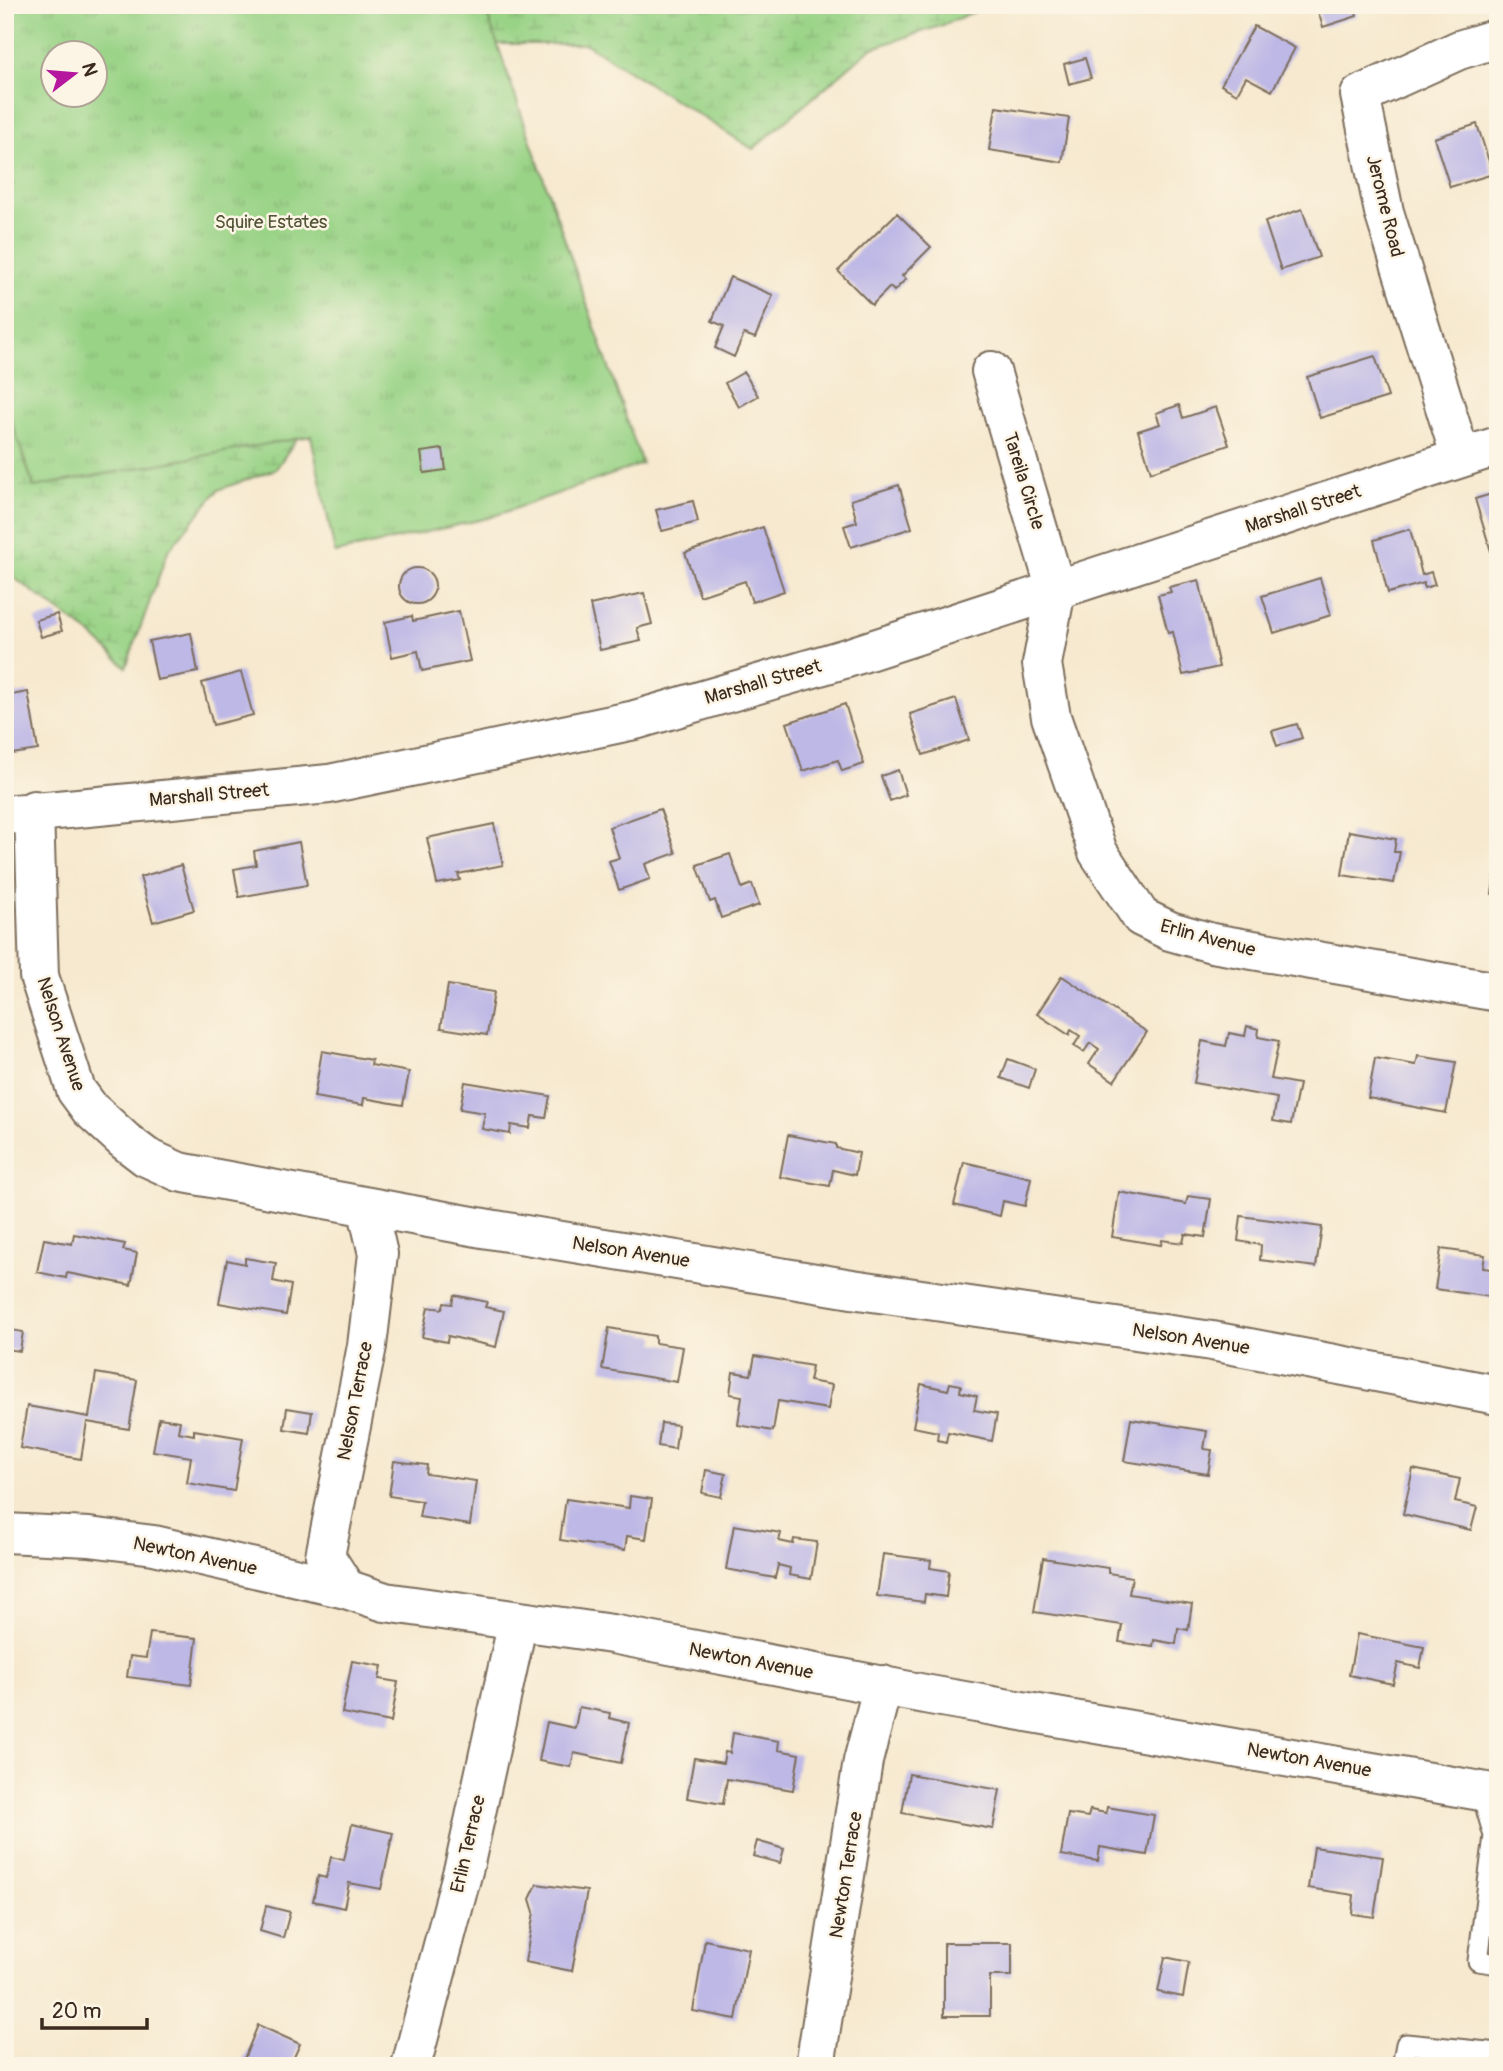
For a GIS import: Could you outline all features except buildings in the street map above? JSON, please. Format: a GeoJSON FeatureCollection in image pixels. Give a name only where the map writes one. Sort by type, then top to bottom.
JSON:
{"type":"FeatureCollection","features":[{"type":"Feature","properties":{"kind":"street","name":"Jerome Road"},"geometry":{"type":"LineString","coordinates":[[1461,458],[1384,212],[1360,95],[1459,50],[1498,38]]}},
{"type":"Feature","properties":{"kind":"street","name":"Tareila Circle"},"geometry":{"type":"LineString","coordinates":[[991,372],[1056,590]]}},
{"type":"Feature","properties":{"kind":"street","name":"Marshall Street"},"geometry":{"type":"LineString","coordinates":[[19,812],[328,784],[635,720],[847,658],[1498,446]]}},
{"type":"Feature","properties":{"kind":"street","name":"Erlin Avenue"},"geometry":{"type":"LineString","coordinates":[[1056,590],[1042,664],[1051,717],[1098,852],[1141,917],[1170,931],[1212,943],[1498,992]]}},
{"type":"Feature","properties":{"kind":"street","name":"Nelson Avenue"},"geometry":{"type":"LineString","coordinates":[[19,812],[40,976],[76,1090],[90,1109],[146,1157],[179,1172],[367,1207],[852,1289],[1212,1341],[1498,1395]]}},
{"type":"Feature","properties":{"kind":"street","name":"Nelson Terrace"},"geometry":{"type":"LineString","coordinates":[[346,1588],[325,1556],[367,1346],[378,1254],[367,1207]]}},
{"type":"Feature","properties":{"kind":"street","name":"Newton Avenue"},"geometry":{"type":"LineString","coordinates":[[5,1534],[89,1537],[154,1545],[346,1588],[385,1602],[612,1634],[1489,1793]]}},
{"type":"Feature","properties":{"kind":"street","name":"Erlin Terrace"},"geometry":{"type":"LineString","coordinates":[[411,2066],[466,1864],[518,1621]]}},
{"type":"Feature","properties":{"kind":"street","name":"Newton Terrace"},"geometry":{"type":"LineString","coordinates":[[815,2066],[863,1761],[883,1685]]}},
{"type":"Feature","properties":{"kind":"lane"},"geometry":{"type":"LineString","coordinates":[[1489,1793],[1494,1836],[1478,1961],[1498,1964]]}},
{"type":"Feature","properties":{"kind":"lane"},"geometry":{"type":"LineString","coordinates":[[1402,2066],[1406,2043],[1498,2053]]}},
{"type":"Feature","properties":{"kind":"green space","name":"Squire Estates"},"geometry":{"type":"Polygon","coordinates":[[[5,5],[990,5],[943,25],[870,49],[753,149],[586,44],[477,44],[324,398],[276,469],[218,490],[168,551],[126,667],[92,635],[5,571],[5,5]]]}},
{"type":"Feature","properties":{"kind":"green space","name":"Squire Estates"},"geometry":{"type":"Polygon","coordinates":[[[5,5],[481,5],[487,14],[642,464],[488,518],[335,553],[311,436],[34,487],[5,402],[5,5]]]}}]}
